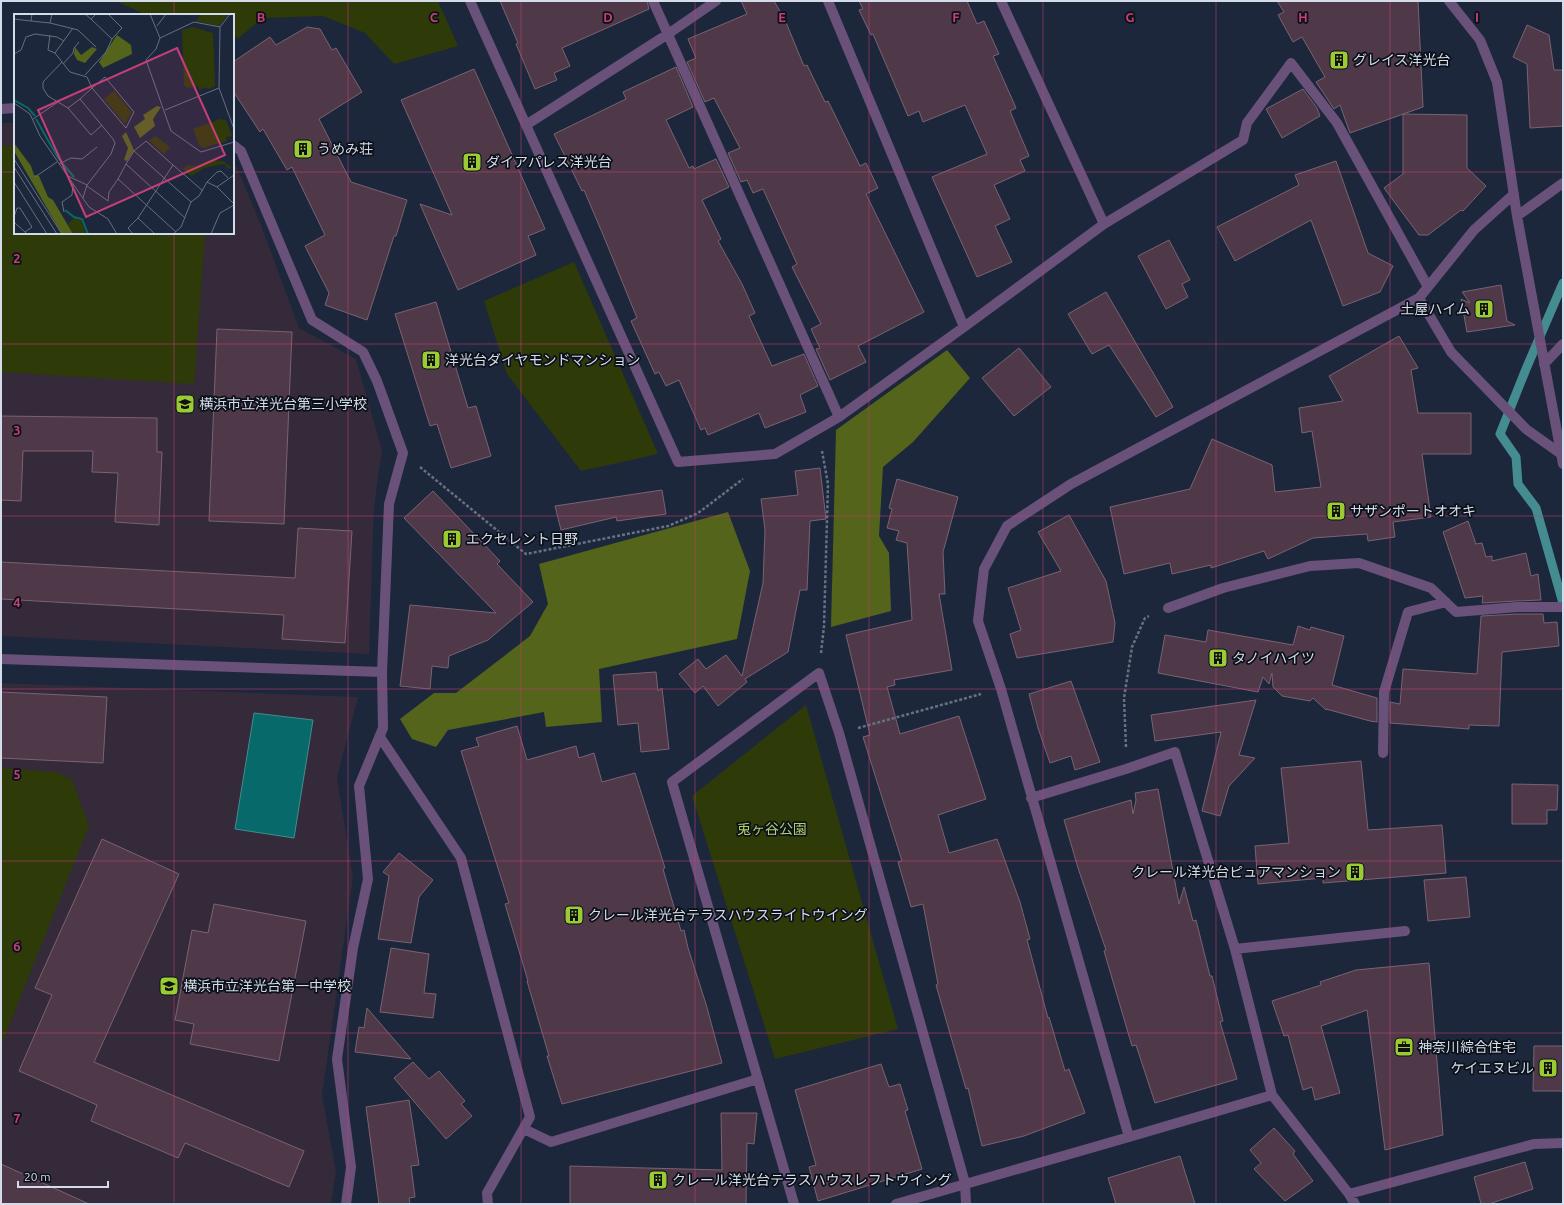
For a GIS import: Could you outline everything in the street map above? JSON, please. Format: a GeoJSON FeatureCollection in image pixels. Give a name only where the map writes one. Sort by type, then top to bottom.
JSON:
{"type":"FeatureCollection","features":[{"type":"Feature","properties":{"kind":"street"},"geometry":{"type":"LineString","coordinates":[[470,1],[678,462],[776,454],[839,417],[1104,224],[1243,140],[1247,123],[1291,63],[1337,123],[1428,287]]}},
{"type":"Feature","properties":{"kind":"street"},"geometry":{"type":"LineString","coordinates":[[653,1],[839,417]]}},
{"type":"Feature","properties":{"kind":"street"},"geometry":{"type":"LineString","coordinates":[[526,125],[668,34],[716,1]]}},
{"type":"Feature","properties":{"kind":"street"},"geometry":{"type":"LineString","coordinates":[[828,1],[964,327]]}},
{"type":"Feature","properties":{"kind":"street"},"geometry":{"type":"LineString","coordinates":[[1001,1],[1104,224]]}},
{"type":"Feature","properties":{"kind":"street"},"geometry":{"type":"LineString","coordinates":[[1449,1],[1480,40],[1497,82],[1517,216],[1563,464]]}},
{"type":"Feature","properties":{"kind":"street"},"geometry":{"type":"LineString","coordinates":[[1,109],[14,108]]}},
{"type":"Feature","properties":{"kind":"street"},"geometry":{"type":"LineString","coordinates":[[234,146],[241,151],[312,320],[363,352],[377,381],[403,453],[389,504],[382,672],[383,728],[359,786],[368,879],[353,948],[337,1059],[351,1166],[346,1204]]}},
{"type":"Feature","properties":{"kind":"street"},"geometry":{"type":"LineString","coordinates":[[1517,216],[1563,183]]}},
{"type":"Feature","properties":{"kind":"street"},"geometry":{"type":"LineString","coordinates":[[1129,1137],[1001,689],[978,621],[984,569],[1007,526],[1071,484],[1419,298],[1474,230],[1514,194]]}},
{"type":"Feature","properties":{"kind":"street"},"geometry":{"type":"LineString","coordinates":[[1419,298],[1451,352],[1524,427],[1561,454]]}},
{"type":"Feature","properties":{"kind":"street"},"geometry":{"type":"LineString","coordinates":[[1544,362],[1563,344]]}},
{"type":"Feature","properties":{"kind":"street"},"geometry":{"type":"LineString","coordinates":[[1168,608],[1223,588],[1310,566],[1359,563],[1431,588],[1456,612],[1517,607],[1563,607]]}},
{"type":"Feature","properties":{"kind":"street"},"geometry":{"type":"LineString","coordinates":[[1382,753],[1384,692],[1408,612],[1446,602]]}},
{"type":"Feature","properties":{"kind":"street"},"geometry":{"type":"LineString","coordinates":[[1,659],[382,672]]}},
{"type":"Feature","properties":{"kind":"street"},"geometry":{"type":"LineString","coordinates":[[794,1204],[672,782],[819,674],[839,733],[965,1183],[966,1204]]}},
{"type":"Feature","properties":{"kind":"street"},"geometry":{"type":"LineString","coordinates":[[380,737],[461,858],[530,1117],[487,1193],[488,1204]]}},
{"type":"Feature","properties":{"kind":"street"},"geometry":{"type":"LineString","coordinates":[[1031,798],[1126,769],[1175,752],[1235,949],[1272,1095],[1349,1194],[1355,1204]]}},
{"type":"Feature","properties":{"kind":"street"},"geometry":{"type":"LineString","coordinates":[[1235,949],[1405,931]]}},
{"type":"Feature","properties":{"kind":"street"},"geometry":{"type":"LineString","coordinates":[[524,1129],[551,1142],[758,1079]]}},
{"type":"Feature","properties":{"kind":"street"},"geometry":{"type":"LineString","coordinates":[[896,1204],[1272,1095]]}},
{"type":"Feature","properties":{"kind":"street"},"geometry":{"type":"LineString","coordinates":[[1349,1194],[1534,1144],[1563,1143]]}},
{"type":"Feature","properties":{"kind":"path"},"geometry":{"type":"LineString","coordinates":[[818,430],[828,484],[824,626],[819,674]]}},
{"type":"Feature","properties":{"kind":"path"},"geometry":{"type":"LineString","coordinates":[[403,453],[526,554],[668,526],[698,513],[746,477]]}},
{"type":"Feature","properties":{"kind":"path"},"geometry":{"type":"LineString","coordinates":[[1126,769],[1124,698],[1132,647],[1145,618],[1168,608]]}},
{"type":"Feature","properties":{"kind":"path"},"geometry":{"type":"LineString","coordinates":[[839,733],[1001,689]]}},
{"type":"Feature","properties":{"kind":"shaded area","name":"横浜市立洋光台第三小学校"},"geometry":{"type":"Polygon","coordinates":[[[1,123],[14,123],[14,234],[234,234],[234,162],[261,225],[299,328],[356,359],[382,450],[374,506],[369,654],[1,636],[1,123]]]}},
{"type":"Feature","properties":{"kind":"shaded area"},"geometry":{"type":"Polygon","coordinates":[[[947,350],[970,378],[913,442],[883,467],[879,536],[889,553],[891,611],[831,627],[836,430],[947,350]]]}},
{"type":"Feature","properties":{"kind":"shaded area"},"geometry":{"type":"Polygon","coordinates":[[[728,512],[750,571],[737,639],[599,669],[602,722],[546,727],[544,712],[448,730],[436,747],[412,739],[400,719],[434,693],[456,693],[530,636],[548,604],[539,564],[728,512]]]}},
{"type":"Feature","properties":{"kind":"shaded area","name":"横浜市立洋光台第一中学校"},"geometry":{"type":"Polygon","coordinates":[[[1,683],[358,697],[337,778],[353,877],[322,1095],[336,1171],[331,1204],[1,1204],[1,683]]]}},
{"type":"Feature","properties":{"kind":"shaded area"},"geometry":{"type":"Polygon","coordinates":[[[254,713],[313,720],[294,838],[235,829],[254,713]]]}},
{"type":"Feature","properties":{"kind":"green space"},"geometry":{"type":"Polygon","coordinates":[[[116,1],[438,1],[458,46],[394,64],[365,33],[323,16],[262,18],[239,38],[234,36],[234,14],[145,14],[116,1]]]}},
{"type":"Feature","properties":{"kind":"green space"},"geometry":{"type":"Polygon","coordinates":[[[14,145],[14,234],[205,234],[194,384],[1,372],[1,146],[14,145]]]}},
{"type":"Feature","properties":{"kind":"green space"},"geometry":{"type":"Polygon","coordinates":[[[574,262],[658,454],[581,471],[507,374],[484,301],[574,262]]]}},
{"type":"Feature","properties":{"kind":"green space","name":"兎ヶ谷公園"},"geometry":{"type":"Polygon","coordinates":[[[806,705],[898,1029],[775,1059],[692,796],[806,705]]]}},
{"type":"Feature","properties":{"kind":"green space"},"geometry":{"type":"Polygon","coordinates":[[[1,768],[57,772],[72,780],[89,826],[1,1046],[1,768]]]}},
{"type":"Feature","properties":{"kind":"building"},"geometry":{"type":"Polygon","coordinates":[[[500,1],[647,1],[649,9],[562,48],[570,66],[554,73],[557,80],[535,89],[516,44],[518,43],[500,1]]]}},
{"type":"Feature","properties":{"kind":"building"},"geometry":{"type":"Polygon","coordinates":[[[741,1],[774,1],[785,20],[804,66],[807,65],[825,102],[828,101],[860,166],[866,163],[878,188],[866,194],[924,312],[858,346],[866,362],[830,380],[816,349],[820,348],[811,329],[821,324],[792,267],[797,264],[763,189],[753,193],[747,180],[741,182],[728,153],[740,148],[714,98],[705,102],[687,62],[696,58],[688,39],[747,14],[741,1]]]}},
{"type":"Feature","properties":{"kind":"building"},"geometry":{"type":"Polygon","coordinates":[[[859,1],[967,1],[977,24],[984,21],[999,54],[993,56],[1016,108],[1010,111],[1029,156],[1020,160],[1025,171],[994,185],[1010,219],[995,226],[1012,262],[977,277],[932,177],[987,154],[965,105],[923,122],[919,111],[908,116],[873,34],[871,35],[859,10],[863,9],[859,1]]]}},
{"type":"Feature","properties":{"kind":"building"},"geometry":{"type":"Polygon","coordinates":[[[1277,1],[1418,1],[1423,107],[1350,133],[1340,105],[1334,109],[1316,82],[1325,77],[1302,37],[1293,42],[1278,15],[1284,12],[1277,1]]]}},
{"type":"Feature","properties":{"kind":"building"},"geometry":{"type":"Polygon","coordinates":[[[1527,25],[1549,35],[1554,70],[1563,70],[1563,126],[1530,128],[1527,64],[1513,57],[1527,25]]]}},
{"type":"Feature","properties":{"kind":"building"},"geometry":{"type":"Polygon","coordinates":[[[307,27],[320,29],[332,50],[336,48],[362,92],[319,119],[351,182],[407,200],[367,320],[325,305],[329,293],[305,246],[325,235],[292,167],[287,170],[263,129],[260,132],[234,93],[234,61],[270,37],[276,45],[307,27]]]}},
{"type":"Feature","properties":{"kind":"building"},"geometry":{"type":"Polygon","coordinates":[[[676,67],[693,107],[666,120],[689,168],[693,166],[694,169],[716,159],[729,187],[702,200],[721,239],[718,241],[742,284],[755,313],[749,316],[772,366],[804,354],[818,386],[800,395],[806,412],[765,428],[759,413],[708,435],[705,428],[701,430],[679,380],[666,386],[659,372],[655,374],[631,321],[637,318],[604,237],[584,190],[582,191],[554,134],[626,99],[623,92],[676,67]]]}},
{"type":"Feature","properties":{"kind":"building","name":"ダイアパレス洋光台"},"geometry":{"type":"Polygon","coordinates":[[[474,69],[545,229],[528,236],[536,255],[458,290],[420,204],[452,215],[401,100],[474,69]]]}},
{"type":"Feature","properties":{"kind":"building"},"geometry":{"type":"Polygon","coordinates":[[[1303,89],[1317,108],[1320,116],[1282,138],[1266,109],[1303,89]]]}},
{"type":"Feature","properties":{"kind":"building"},"geometry":{"type":"Polygon","coordinates":[[[1403,114],[1467,115],[1467,168],[1486,186],[1463,211],[1461,210],[1428,235],[1419,235],[1384,188],[1403,174],[1403,114]]]}},
{"type":"Feature","properties":{"kind":"building"},"geometry":{"type":"Polygon","coordinates":[[[1336,161],[1368,253],[1393,266],[1380,292],[1343,306],[1311,220],[1235,261],[1217,227],[1299,185],[1295,175],[1336,161]]]}},
{"type":"Feature","properties":{"kind":"building"},"geometry":{"type":"Polygon","coordinates":[[[1169,240],[1190,280],[1182,284],[1188,297],[1166,309],[1138,256],[1169,240]]]}},
{"type":"Feature","properties":{"kind":"building","name":"土屋ハイム"},"geometry":{"type":"Polygon","coordinates":[[[1501,285],[1507,321],[1515,325],[1467,332],[1461,299],[1470,303],[1462,292],[1501,285]]]}},
{"type":"Feature","properties":{"kind":"building"},"geometry":{"type":"Polygon","coordinates":[[[1106,292],[1173,407],[1156,417],[1109,345],[1092,354],[1068,314],[1106,292]]]}},
{"type":"Feature","properties":{"kind":"building","name":"洋光台ダイヤモンドマンション"},"geometry":{"type":"Polygon","coordinates":[[[436,302],[468,408],[476,406],[491,456],[451,468],[437,424],[430,426],[395,314],[436,302]]]}},
{"type":"Feature","properties":{"kind":"building"},"geometry":{"type":"Polygon","coordinates":[[[217,329],[292,332],[284,524],[209,521],[217,329]]]}},
{"type":"Feature","properties":{"kind":"building"},"geometry":{"type":"Polygon","coordinates":[[[1399,336],[1418,368],[1411,370],[1418,413],[1471,413],[1471,454],[1422,454],[1431,517],[1393,522],[1395,537],[1368,541],[1367,534],[1313,538],[1268,559],[1264,551],[1211,568],[1211,565],[1172,574],[1170,563],[1124,574],[1110,507],[1190,489],[1212,439],[1272,465],[1275,492],[1321,487],[1312,431],[1302,433],[1299,408],[1343,401],[1329,376],[1399,336]]]}},
{"type":"Feature","properties":{"kind":"building"},"geometry":{"type":"Polygon","coordinates":[[[1019,348],[1051,387],[1014,416],[982,378],[1019,348]]]}},
{"type":"Feature","properties":{"kind":"building"},"geometry":{"type":"Polygon","coordinates":[[[1,416],[157,418],[157,452],[162,452],[159,525],[115,522],[118,473],[92,472],[93,451],[23,451],[21,501],[1,500],[1,416]]]}},
{"type":"Feature","properties":{"kind":"building"},"geometry":{"type":"Polygon","coordinates":[[[820,468],[826,519],[810,521],[807,590],[800,590],[788,652],[745,679],[747,682],[718,706],[703,686],[695,693],[679,674],[698,659],[706,669],[726,655],[742,676],[763,583],[765,530],[761,499],[798,495],[795,471],[820,468]]]}},
{"type":"Feature","properties":{"kind":"building"},"geometry":{"type":"Polygon","coordinates":[[[897,479],[958,497],[943,552],[945,594],[939,594],[952,670],[894,680],[895,685],[887,687],[900,734],[959,716],[986,799],[938,815],[949,853],[997,839],[1020,902],[1030,939],[1027,940],[1048,1018],[1049,1017],[1065,1071],[1069,1069],[1085,1113],[1024,1136],[982,1146],[968,1088],[966,1089],[936,985],[938,984],[923,904],[911,907],[898,862],[902,861],[863,737],[870,735],[846,635],[912,620],[907,543],[896,540],[899,531],[887,528],[892,509],[889,508],[897,479]]]}},
{"type":"Feature","properties":{"kind":"building"},"geometry":{"type":"Polygon","coordinates":[[[662,490],[666,514],[617,521],[616,517],[561,530],[555,506],[662,490]]]}},
{"type":"Feature","properties":{"kind":"building"},"geometry":{"type":"Polygon","coordinates":[[[433,491],[500,561],[497,564],[533,602],[488,640],[449,656],[448,668],[432,666],[430,689],[400,686],[410,605],[496,613],[404,518],[433,491]]]}},
{"type":"Feature","properties":{"kind":"building"},"geometry":{"type":"Polygon","coordinates":[[[1069,515],[1106,581],[1115,623],[1113,642],[1017,658],[1010,634],[1021,630],[1008,588],[1061,571],[1038,532],[1069,515]]]}},
{"type":"Feature","properties":{"kind":"building"},"geometry":{"type":"Polygon","coordinates":[[[1468,521],[1476,544],[1482,543],[1486,557],[1492,556],[1492,561],[1526,553],[1531,576],[1538,574],[1541,600],[1482,603],[1483,596],[1465,598],[1443,532],[1468,521]]]}},
{"type":"Feature","properties":{"kind":"building"},"geometry":{"type":"Polygon","coordinates":[[[298,528],[352,531],[345,643],[282,639],[284,615],[1,599],[1,562],[295,578],[298,528]]]}},
{"type":"Feature","properties":{"kind":"building"},"geometry":{"type":"Polygon","coordinates":[[[1543,614],[1544,623],[1557,622],[1559,646],[1502,652],[1499,726],[1469,725],[1469,729],[1390,723],[1390,702],[1400,704],[1403,669],[1477,674],[1481,616],[1543,614]]]}},
{"type":"Feature","properties":{"kind":"building"},"geometry":{"type":"Polygon","coordinates":[[[1298,626],[1310,630],[1311,627],[1344,636],[1332,685],[1377,698],[1377,722],[1326,710],[1313,698],[1310,701],[1282,696],[1273,687],[1272,673],[1269,684],[1263,677],[1258,692],[1158,673],[1165,635],[1206,642],[1208,630],[1293,645],[1298,626]]]}},
{"type":"Feature","properties":{"kind":"building"},"geometry":{"type":"Polygon","coordinates":[[[656,672],[658,691],[662,688],[669,749],[641,752],[638,723],[618,725],[613,675],[656,672]]]}},
{"type":"Feature","properties":{"kind":"building"},"geometry":{"type":"Polygon","coordinates":[[[1071,681],[1100,762],[1075,770],[1071,756],[1050,763],[1038,728],[1029,694],[1071,681]]]}},
{"type":"Feature","properties":{"kind":"building"},"geometry":{"type":"Polygon","coordinates":[[[1,692],[107,697],[103,763],[1,758],[1,692]]]}},
{"type":"Feature","properties":{"kind":"building"},"geometry":{"type":"Polygon","coordinates":[[[1256,700],[1239,755],[1255,758],[1229,786],[1220,816],[1202,811],[1221,732],[1155,741],[1151,715],[1256,700]]]}},
{"type":"Feature","properties":{"kind":"building","name":"クレール洋光台テラスハウスライトウイング"},"geometry":{"type":"Polygon","coordinates":[[[517,726],[527,760],[576,746],[579,758],[594,753],[602,782],[635,773],[665,868],[663,869],[681,931],[684,930],[722,1063],[562,1104],[547,1056],[549,1056],[505,904],[509,903],[461,751],[479,746],[476,738],[517,726]]]}},
{"type":"Feature","properties":{"kind":"building"},"geometry":{"type":"Polygon","coordinates":[[[1361,761],[1368,830],[1442,825],[1446,873],[1323,883],[1323,878],[1258,884],[1255,846],[1289,843],[1281,768],[1361,761]]]}},
{"type":"Feature","properties":{"kind":"building"},"geometry":{"type":"Polygon","coordinates":[[[1512,784],[1558,785],[1557,810],[1547,810],[1547,824],[1512,824],[1512,784]]]}},
{"type":"Feature","properties":{"kind":"building"},"geometry":{"type":"Polygon","coordinates":[[[1158,789],[1179,904],[1184,887],[1193,921],[1196,920],[1210,976],[1212,976],[1223,1021],[1220,1022],[1237,1079],[1155,1103],[1136,1045],[1132,1046],[1104,951],[1106,950],[1078,868],[1064,820],[1131,800],[1133,814],[1136,800],[1135,793],[1158,789]]]}},
{"type":"Feature","properties":{"kind":"building"},"geometry":{"type":"Polygon","coordinates":[[[102,839],[179,874],[94,1062],[304,1151],[289,1187],[185,1143],[178,1158],[91,1121],[97,1105],[19,1071],[52,995],[35,988],[102,839]]]}},
{"type":"Feature","properties":{"kind":"building"},"geometry":{"type":"Polygon","coordinates":[[[399,853],[433,880],[419,897],[411,943],[378,939],[389,876],[383,872],[399,853]]]}},
{"type":"Feature","properties":{"kind":"building"},"geometry":{"type":"Polygon","coordinates":[[[1466,877],[1470,917],[1428,921],[1424,880],[1466,877]]]}},
{"type":"Feature","properties":{"kind":"building"},"geometry":{"type":"Polygon","coordinates":[[[214,904],[306,921],[279,1061],[190,1044],[194,1024],[175,1020],[192,930],[208,933],[214,904]]]}},
{"type":"Feature","properties":{"kind":"building"},"geometry":{"type":"Polygon","coordinates":[[[391,948],[429,954],[424,993],[436,994],[433,1018],[380,1012],[391,948]]]}},
{"type":"Feature","properties":{"kind":"building","name":"神奈川綜合住宅"},"geometry":{"type":"Polygon","coordinates":[[[1429,963],[1443,1135],[1385,1150],[1367,1010],[1321,1026],[1340,1093],[1315,1100],[1312,1087],[1303,1090],[1288,1035],[1284,1036],[1272,1001],[1321,985],[1320,982],[1356,970],[1429,963]]]}},
{"type":"Feature","properties":{"kind":"building"},"geometry":{"type":"Polygon","coordinates":[[[367,1008],[411,1059],[355,1052],[359,1027],[364,1028],[367,1008]]]}},
{"type":"Feature","properties":{"kind":"building","name":"ケイエヌビル"},"geometry":{"type":"Polygon","coordinates":[[[1534,1046],[1563,1046],[1563,1091],[1533,1091],[1534,1046]]]}},
{"type":"Feature","properties":{"kind":"building"},"geometry":{"type":"Polygon","coordinates":[[[413,1062],[429,1079],[439,1071],[465,1101],[461,1104],[472,1116],[446,1139],[394,1078],[413,1062]]]}},
{"type":"Feature","properties":{"kind":"building"},"geometry":{"type":"Polygon","coordinates":[[[881,1064],[889,1087],[900,1084],[908,1110],[905,1111],[922,1169],[818,1201],[809,1167],[816,1165],[795,1090],[881,1064]]]}},
{"type":"Feature","properties":{"kind":"building"},"geometry":{"type":"Polygon","coordinates":[[[409,1100],[419,1165],[411,1166],[415,1197],[409,1198],[410,1204],[379,1204],[366,1107],[409,1100]]]}},
{"type":"Feature","properties":{"kind":"building","name":"クレール洋光台テラスハウスレフトウイング"},"geometry":{"type":"Polygon","coordinates":[[[721,1113],[757,1113],[754,1144],[747,1143],[746,1204],[570,1204],[570,1166],[722,1170],[721,1113]]]}},
{"type":"Feature","properties":{"kind":"building"},"geometry":{"type":"Polygon","coordinates":[[[1274,1128],[1295,1151],[1293,1154],[1313,1181],[1285,1201],[1254,1169],[1261,1163],[1250,1150],[1274,1128]]]}},
{"type":"Feature","properties":{"kind":"building"},"geometry":{"type":"Polygon","coordinates":[[[1180,1156],[1195,1204],[1116,1204],[1108,1178],[1180,1156]]]}},
{"type":"Feature","properties":{"kind":"building"},"geometry":{"type":"Polygon","coordinates":[[[1525,1162],[1533,1189],[1489,1204],[1481,1204],[1474,1177],[1525,1162]]]}},
{"type":"Feature","properties":{"kind":"building"},"geometry":{"type":"Polygon","coordinates":[[[1,1164],[89,1204],[1,1204],[1,1164]]]}},
{"type":"Feature","properties":{"kind":"waterway"},"geometry":{"type":"LineString","coordinates":[[1563,283],[1500,434],[1516,457],[1518,484],[1536,508],[1563,603]]}},
{"type":"Feature","properties":{"kind":"place","name":"グレイス洋光台"},"geometry":{"type":"Point","coordinates":[1339,60]}},
{"type":"Feature","properties":{"kind":"place","name":"うめみ荘"},"geometry":{"type":"Point","coordinates":[303,149]}},
{"type":"Feature","properties":{"kind":"place","name":"ダイアパレス洋光台"},"geometry":{"type":"Point","coordinates":[472,162]}},
{"type":"Feature","properties":{"kind":"place","name":"土屋ハイム"},"geometry":{"type":"Point","coordinates":[1484,309]}},
{"type":"Feature","properties":{"kind":"place","name":"洋光台ダイヤモンドマンション"},"geometry":{"type":"Point","coordinates":[431,360]}},
{"type":"Feature","properties":{"kind":"place","name":"横浜市立洋光台第三小学校"},"geometry":{"type":"Point","coordinates":[185,404]}},
{"type":"Feature","properties":{"kind":"place","name":"サザンポートオオキ"},"geometry":{"type":"Point","coordinates":[1336,511]}},
{"type":"Feature","properties":{"kind":"place","name":"エクセレント日野"},"geometry":{"type":"Point","coordinates":[452,539]}},
{"type":"Feature","properties":{"kind":"place","name":"タノイハイツ"},"geometry":{"type":"Point","coordinates":[1218,658]}},
{"type":"Feature","properties":{"kind":"place","name":"クレール洋光台ピュアマンション"},"geometry":{"type":"Point","coordinates":[1355,872]}},
{"type":"Feature","properties":{"kind":"place","name":"クレール洋光台テラスハウスライトウイング"},"geometry":{"type":"Point","coordinates":[574,915]}},
{"type":"Feature","properties":{"kind":"place","name":"横浜市立洋光台第一中学校"},"geometry":{"type":"Point","coordinates":[169,986]}},
{"type":"Feature","properties":{"kind":"place","name":"神奈川綜合住宅"},"geometry":{"type":"Point","coordinates":[1404,1047]}},
{"type":"Feature","properties":{"kind":"place","name":"ケイエヌビル"},"geometry":{"type":"Point","coordinates":[1548,1068]}},
{"type":"Feature","properties":{"kind":"place","name":"クレール洋光台テラスハウスレフトウイング"},"geometry":{"type":"Point","coordinates":[658,1180]}}]}
